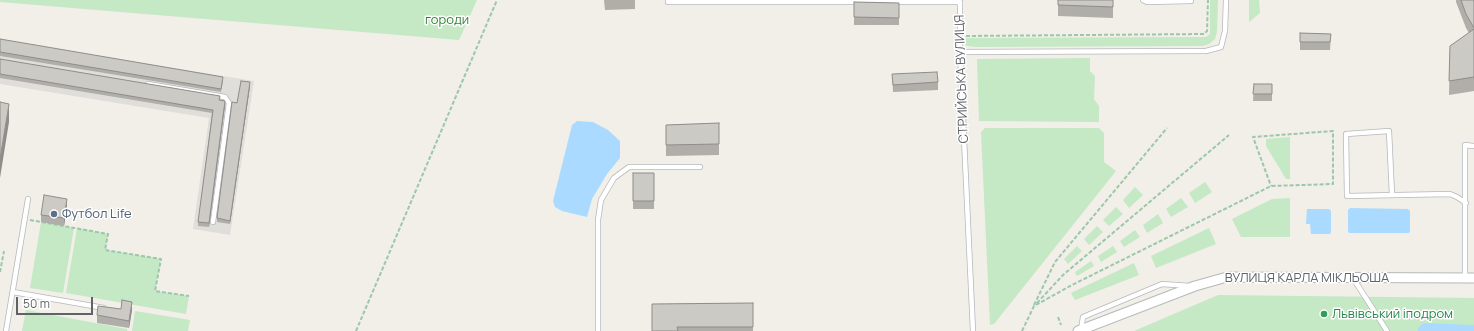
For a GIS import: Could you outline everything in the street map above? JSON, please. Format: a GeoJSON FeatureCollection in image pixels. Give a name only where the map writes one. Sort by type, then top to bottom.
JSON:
{"type":"FeatureCollection","features":[{"type":"Feature","properties":{"kind":"street","name":"ВУЛИЦЯ КАРЛА МІКЛЬОША"},"geometry":{"type":"LineString","coordinates":[[1080,331],[1195,286],[1227,277],[1470,278]]}},
{"type":"Feature","properties":{"kind":"lane","name":"СТРИЙСЬКА ВУЛИЦЯ"},"geometry":{"type":"LineString","coordinates":[[668,0],[668,2],[961,1],[960,52],[973,331]]}},
{"type":"Feature","properties":{"kind":"lane"},"geometry":{"type":"LineString","coordinates":[[1143,0],[1147,2],[1191,1]]}},
{"type":"Feature","properties":{"kind":"lane"},"geometry":{"type":"LineString","coordinates":[[960,52],[1206,51],[1221,47],[1225,31],[1226,0]]}},
{"type":"Feature","properties":{"kind":"lane"},"geometry":{"type":"LineString","coordinates":[[140,83],[225,97],[229,103],[213,222]]}},
{"type":"Feature","properties":{"kind":"lane"},"geometry":{"type":"LineString","coordinates":[[1392,195],[1389,131],[1346,134],[1347,196],[1450,194],[1466,203]]}},
{"type":"Feature","properties":{"kind":"lane"},"geometry":{"type":"LineString","coordinates":[[1470,278],[1465,145],[1474,146]]}},
{"type":"Feature","properties":{"kind":"lane"},"geometry":{"type":"LineString","coordinates":[[598,331],[598,220],[601,200],[614,178],[629,167],[700,167]]}},
{"type":"Feature","properties":{"kind":"lane"},"geometry":{"type":"LineString","coordinates":[[6,331],[28,199]]}},
{"type":"Feature","properties":{"kind":"lane"},"geometry":{"type":"LineString","coordinates":[[1353,278],[1387,331]]}},
{"type":"Feature","properties":{"kind":"lane"},"geometry":{"type":"LineString","coordinates":[[1080,331],[1083,316],[1162,284],[1195,286]]}},
{"type":"Feature","properties":{"kind":"lane"},"geometry":{"type":"LineString","coordinates":[[13,292],[110,309]]}},
{"type":"Feature","properties":{"kind":"path"},"geometry":{"type":"LineString","coordinates":[[356,331],[497,0]]}},
{"type":"Feature","properties":{"kind":"path"},"geometry":{"type":"LineString","coordinates":[[960,36],[1204,34],[1207,31],[1208,0]]}},
{"type":"Feature","properties":{"kind":"path"},"geometry":{"type":"LineString","coordinates":[[1022,331],[1055,262],[1167,128]]}},
{"type":"Feature","properties":{"kind":"path"},"geometry":{"type":"LineString","coordinates":[[1034,306],[1072,285],[1271,186],[1333,184],[1333,131],[1253,137],[1271,186]]}},
{"type":"Feature","properties":{"kind":"path"},"geometry":{"type":"LineString","coordinates":[[1034,306],[1063,275],[1229,135]]}},
{"type":"Feature","properties":{"kind":"path"},"geometry":{"type":"LineString","coordinates":[[25,219],[108,234],[105,250],[160,259],[155,291],[189,296]]}},
{"type":"Feature","properties":{"kind":"path"},"geometry":{"type":"LineString","coordinates":[[0,272],[4,251]]}},
{"type":"Feature","properties":{"kind":"path"},"geometry":{"type":"LineString","coordinates":[[1058,317],[1061,325]]}},
{"type":"Feature","properties":{"kind":"shaded area"},"geometry":{"type":"Polygon","coordinates":[[[0,40],[254,81],[230,235],[193,229],[209,118],[0,84],[0,40]]]}},
{"type":"Feature","properties":{"kind":"green space","name":"городи"},"geometry":{"type":"Polygon","coordinates":[[[0,0],[477,0],[459,40],[0,2],[0,0]]]}},
{"type":"Feature","properties":{"kind":"green space"},"geometry":{"type":"Polygon","coordinates":[[[1210,0],[1218,0],[1217,32],[1215,39],[1209,44],[1203,46],[976,47],[967,46],[964,43],[963,38],[1206,37],[1210,34],[1210,0]]]}},
{"type":"Feature","properties":{"kind":"green space"},"geometry":{"type":"Polygon","coordinates":[[[1249,0],[1259,0],[1260,13],[1249,22],[1249,0]]]}},
{"type":"Feature","properties":{"kind":"green space"},"geometry":{"type":"Polygon","coordinates":[[[1090,58],[1090,71],[1095,76],[1094,99],[1099,106],[1099,122],[979,121],[977,59],[1090,58]]]}},
{"type":"Feature","properties":{"kind":"green space"},"geometry":{"type":"Polygon","coordinates":[[[985,128],[1099,128],[1104,133],[1104,162],[1116,171],[994,324],[990,325],[981,132],[985,128]]]}},
{"type":"Feature","properties":{"kind":"green space"},"geometry":{"type":"Polygon","coordinates":[[[1290,137],[1290,179],[1286,179],[1266,146],[1266,139],[1290,137]]]}},
{"type":"Feature","properties":{"kind":"green space"},"geometry":{"type":"Polygon","coordinates":[[[1205,182],[1212,192],[1195,203],[1189,193],[1205,182]]]}},
{"type":"Feature","properties":{"kind":"green space"},"geometry":{"type":"Polygon","coordinates":[[[1135,187],[1143,195],[1129,208],[1123,200],[1135,187]]]}},
{"type":"Feature","properties":{"kind":"green space"},"geometry":{"type":"Polygon","coordinates":[[[1181,198],[1188,207],[1171,217],[1166,209],[1181,198]]]}},
{"type":"Feature","properties":{"kind":"green space"},"geometry":{"type":"Polygon","coordinates":[[[1290,198],[1290,237],[1241,237],[1232,219],[1272,199],[1290,198]]]}},
{"type":"Feature","properties":{"kind":"green space"},"geometry":{"type":"Polygon","coordinates":[[[1116,207],[1123,214],[1109,226],[1103,220],[1116,207]]]}},
{"type":"Feature","properties":{"kind":"green space"},"geometry":{"type":"Polygon","coordinates":[[[1158,214],[1163,223],[1147,233],[1143,225],[1158,214]]]}},
{"type":"Feature","properties":{"kind":"green space"},"geometry":{"type":"Polygon","coordinates":[[[41,222],[74,228],[63,293],[30,288],[41,222]]]}},
{"type":"Feature","properties":{"kind":"green space"},"geometry":{"type":"Polygon","coordinates":[[[1097,226],[1103,232],[1089,245],[1084,239],[1097,226]]]}},
{"type":"Feature","properties":{"kind":"green space"},"geometry":{"type":"Polygon","coordinates":[[[77,228],[108,234],[105,250],[161,259],[155,291],[189,296],[186,314],[66,293],[77,228]]]}},
{"type":"Feature","properties":{"kind":"green space"},"geometry":{"type":"Polygon","coordinates":[[[1209,228],[1216,244],[1156,268],[1151,256],[1209,228]]]}},
{"type":"Feature","properties":{"kind":"green space"},"geometry":{"type":"Polygon","coordinates":[[[1135,230],[1140,237],[1124,247],[1120,241],[1135,230]]]}},
{"type":"Feature","properties":{"kind":"green space"},"geometry":{"type":"Polygon","coordinates":[[[1077,246],[1082,251],[1068,264],[1064,259],[1077,246]]]}},
{"type":"Feature","properties":{"kind":"green space"},"geometry":{"type":"Polygon","coordinates":[[[1113,246],[1117,252],[1101,262],[1098,256],[1113,246]]]}},
{"type":"Feature","properties":{"kind":"green space"},"geometry":{"type":"Polygon","coordinates":[[[1091,261],[1094,266],[1077,276],[1075,272],[1091,261]]]}},
{"type":"Feature","properties":{"kind":"green space"},"geometry":{"type":"Polygon","coordinates":[[[1134,263],[1139,275],[1075,300],[1071,293],[1134,263]]]}},
{"type":"Feature","properties":{"kind":"green space","name":"Львівський іподром"},"geometry":{"type":"Polygon","coordinates":[[[1218,295],[1474,298],[1474,331],[1134,331],[1218,295]]]}},
{"type":"Feature","properties":{"kind":"green space"},"geometry":{"type":"Polygon","coordinates":[[[26,310],[127,329],[127,331],[22,331],[26,310]]]}},
{"type":"Feature","properties":{"kind":"green space"},"geometry":{"type":"Polygon","coordinates":[[[135,311],[190,320],[188,331],[132,331],[135,311]]]}},
{"type":"Feature","properties":{"kind":"water"},"geometry":{"type":"Polygon","coordinates":[[[577,121],[593,122],[608,130],[620,141],[620,158],[607,174],[592,199],[587,217],[562,211],[555,207],[553,201],[572,125],[577,121]]]}},
{"type":"Feature","properties":{"kind":"water"},"geometry":{"type":"Polygon","coordinates":[[[1350,208],[1408,209],[1410,211],[1410,231],[1409,233],[1349,233],[1348,210],[1350,208]]]}},
{"type":"Feature","properties":{"kind":"water"},"geometry":{"type":"Polygon","coordinates":[[[1307,209],[1329,209],[1331,211],[1330,234],[1311,234],[1310,224],[1306,224],[1307,209]]]}},
{"type":"Feature","properties":{"kind":"water"},"geometry":{"type":"Polygon","coordinates":[[[1424,323],[1474,325],[1474,331],[1418,331],[1418,328],[1424,323]]]}},
{"type":"Feature","properties":{"kind":"building"},"geometry":{"type":"Polygon","coordinates":[[[1058,0],[1113,0],[1113,7],[1058,5],[1058,0]]]}},
{"type":"Feature","properties":{"kind":"building"},"geometry":{"type":"Polygon","coordinates":[[[1461,0],[1474,0],[1474,28],[1466,14],[1461,0]]]}},
{"type":"Feature","properties":{"kind":"building"},"geometry":{"type":"Polygon","coordinates":[[[854,2],[899,3],[899,18],[854,17],[854,2]]]}},
{"type":"Feature","properties":{"kind":"building"},"geometry":{"type":"Polygon","coordinates":[[[1474,29],[1474,77],[1449,81],[1450,46],[1474,29]]]}},
{"type":"Feature","properties":{"kind":"building"},"geometry":{"type":"Polygon","coordinates":[[[1300,33],[1331,34],[1330,42],[1300,42],[1300,33]]]}},
{"type":"Feature","properties":{"kind":"building"},"geometry":{"type":"Polygon","coordinates":[[[0,39],[223,77],[221,89],[0,52],[0,39]]]}},
{"type":"Feature","properties":{"kind":"building"},"geometry":{"type":"Polygon","coordinates":[[[0,59],[220,96],[219,100],[225,101],[209,223],[198,222],[213,110],[0,74],[0,59]]]}},
{"type":"Feature","properties":{"kind":"building"},"geometry":{"type":"Polygon","coordinates":[[[937,72],[938,82],[893,85],[892,74],[937,72]]]}},
{"type":"Feature","properties":{"kind":"building"},"geometry":{"type":"Polygon","coordinates":[[[241,81],[250,82],[230,221],[217,218],[232,102],[237,103],[241,81]]]}},
{"type":"Feature","properties":{"kind":"building"},"geometry":{"type":"Polygon","coordinates":[[[1254,84],[1272,84],[1272,94],[1253,94],[1254,84]]]}},
{"type":"Feature","properties":{"kind":"building"},"geometry":{"type":"Polygon","coordinates":[[[0,102],[9,104],[0,159],[0,102]]]}},
{"type":"Feature","properties":{"kind":"building"},"geometry":{"type":"Polygon","coordinates":[[[719,123],[719,144],[666,145],[666,125],[719,123]]]}},
{"type":"Feature","properties":{"kind":"building"},"geometry":{"type":"Polygon","coordinates":[[[633,173],[654,173],[654,201],[633,201],[633,173]]]}},
{"type":"Feature","properties":{"kind":"building"},"geometry":{"type":"Polygon","coordinates":[[[44,195],[67,199],[64,218],[41,215],[44,195]]]}},
{"type":"Feature","properties":{"kind":"building"},"geometry":{"type":"Polygon","coordinates":[[[122,300],[132,302],[129,321],[97,315],[98,306],[121,309],[122,300]]]}},
{"type":"Feature","properties":{"kind":"building"},"geometry":{"type":"Polygon","coordinates":[[[753,303],[753,327],[677,327],[678,331],[652,331],[652,304],[753,303]]]}},
{"type":"Feature","properties":{"kind":"place","name":"Футбол Life"},"geometry":{"type":"Point","coordinates":[54,214]}},
{"type":"Feature","properties":{"kind":"place","name":"Львівський іподром"},"geometry":{"type":"Point","coordinates":[1324,314]}}]}
